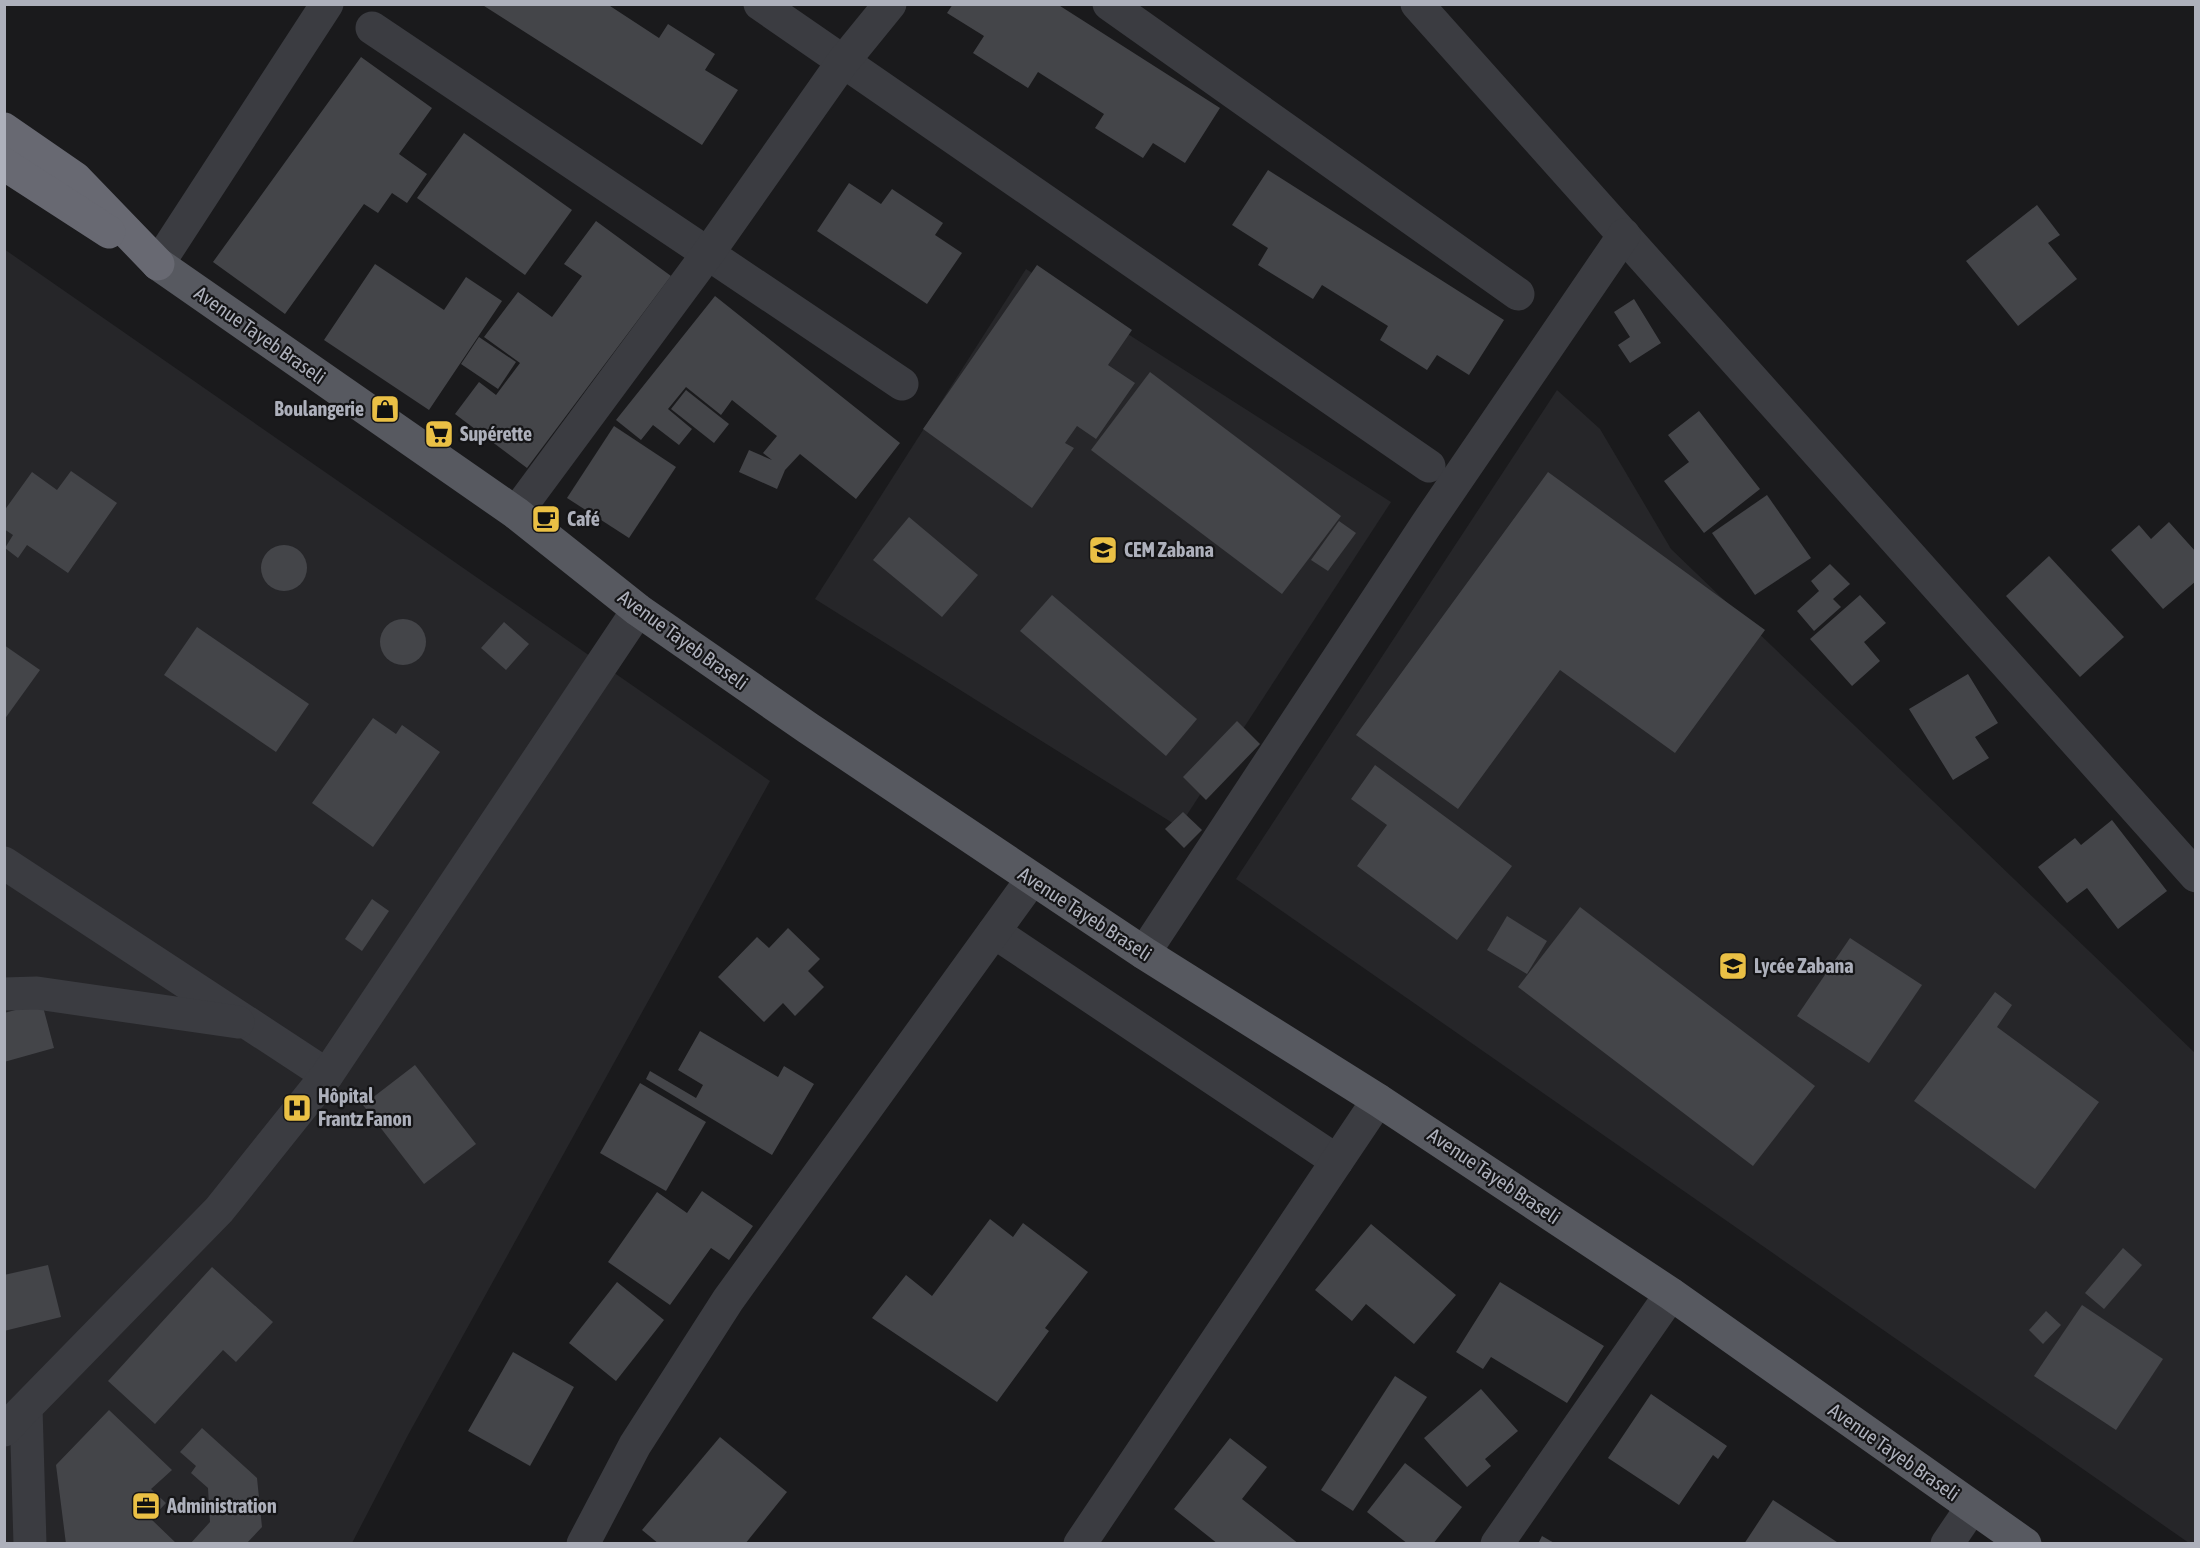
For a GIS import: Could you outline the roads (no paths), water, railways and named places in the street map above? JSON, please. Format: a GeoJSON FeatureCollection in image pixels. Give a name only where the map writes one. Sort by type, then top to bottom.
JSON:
{"type":"FeatureCollection","features":[{"type":"Feature","properties":{"kind":"highway"},"geometry":{"type":"LineString","coordinates":[[4,129],[75,178],[158,264]]}},
{"type":"Feature","properties":{"kind":"highway"},"geometry":{"type":"LineString","coordinates":[[4,164],[158,264]]}},
{"type":"Feature","properties":{"kind":"main road","name":"Avenue Tayeb Braseli"},"geometry":{"type":"LineString","coordinates":[[158,264],[516,513],[638,610],[1032,879],[1144,953],[1378,1100],[1671,1294],[2025,1544]]}},
{"type":"Feature","properties":{"kind":"street"},"geometry":{"type":"LineString","coordinates":[[158,264],[327,4]]}},
{"type":"Feature","properties":{"kind":"street"},"geometry":{"type":"LineString","coordinates":[[760,4],[842,63],[1429,466]]}},
{"type":"Feature","properties":{"kind":"street"},"geometry":{"type":"LineString","coordinates":[[516,513],[709,252],[842,63],[890,4]]}},
{"type":"Feature","properties":{"kind":"street"},"geometry":{"type":"LineString","coordinates":[[1109,4],[1518,294]]}},
{"type":"Feature","properties":{"kind":"street"},"geometry":{"type":"LineString","coordinates":[[1417,4],[1624,234],[2061,728],[2196,876]]}},
{"type":"Feature","properties":{"kind":"street"},"geometry":{"type":"LineString","coordinates":[[372,28],[709,252],[902,384]]}},
{"type":"Feature","properties":{"kind":"street"},"geometry":{"type":"LineString","coordinates":[[1144,953],[1426,525],[1624,234]]}},
{"type":"Feature","properties":{"kind":"street"},"geometry":{"type":"LineString","coordinates":[[30,1544],[15,1419],[219,1210],[327,1075],[638,610]]}},
{"type":"Feature","properties":{"kind":"street"},"geometry":{"type":"LineString","coordinates":[[4,863],[327,1075]]}},
{"type":"Feature","properties":{"kind":"street"},"geometry":{"type":"LineString","coordinates":[[593,1540],[635,1445],[728,1300],[1032,879]]}},
{"type":"Feature","properties":{"kind":"street"},"geometry":{"type":"LineString","coordinates":[[994,932],[1337,1161]]}},
{"type":"Feature","properties":{"kind":"street"},"geometry":{"type":"LineString","coordinates":[[4,994],[37,993],[248,1023]]}},
{"type":"Feature","properties":{"kind":"street"},"geometry":{"type":"LineString","coordinates":[[1080,1544],[1378,1100]]}},
{"type":"Feature","properties":{"kind":"street"},"geometry":{"type":"LineString","coordinates":[[1497,1544],[1671,1294]]}},
{"type":"Feature","properties":{"kind":"street"},"geometry":{"type":"LineString","coordinates":[[1947,1544],[1972,1507]]}},
{"type":"Feature","properties":{"kind":"place","name":"Boulangerie"},"geometry":{"type":"Point","coordinates":[385,409]}},
{"type":"Feature","properties":{"kind":"place","name":"Supérette"},"geometry":{"type":"Point","coordinates":[439,434]}},
{"type":"Feature","properties":{"kind":"place","name":"Café"},"geometry":{"type":"Point","coordinates":[546,519]}},
{"type":"Feature","properties":{"kind":"place","name":"CEM Zabana"},"geometry":{"type":"Point","coordinates":[1103,550]}},
{"type":"Feature","properties":{"kind":"place","name":"Lycée Zabana"},"geometry":{"type":"Point","coordinates":[1733,966]}},
{"type":"Feature","properties":{"kind":"place","name":"Hôpital Frantz Fanon"},"geometry":{"type":"Point","coordinates":[297,1108]}},
{"type":"Feature","properties":{"kind":"place","name":"Administration"},"geometry":{"type":"Point","coordinates":[146,1506]}}]}
